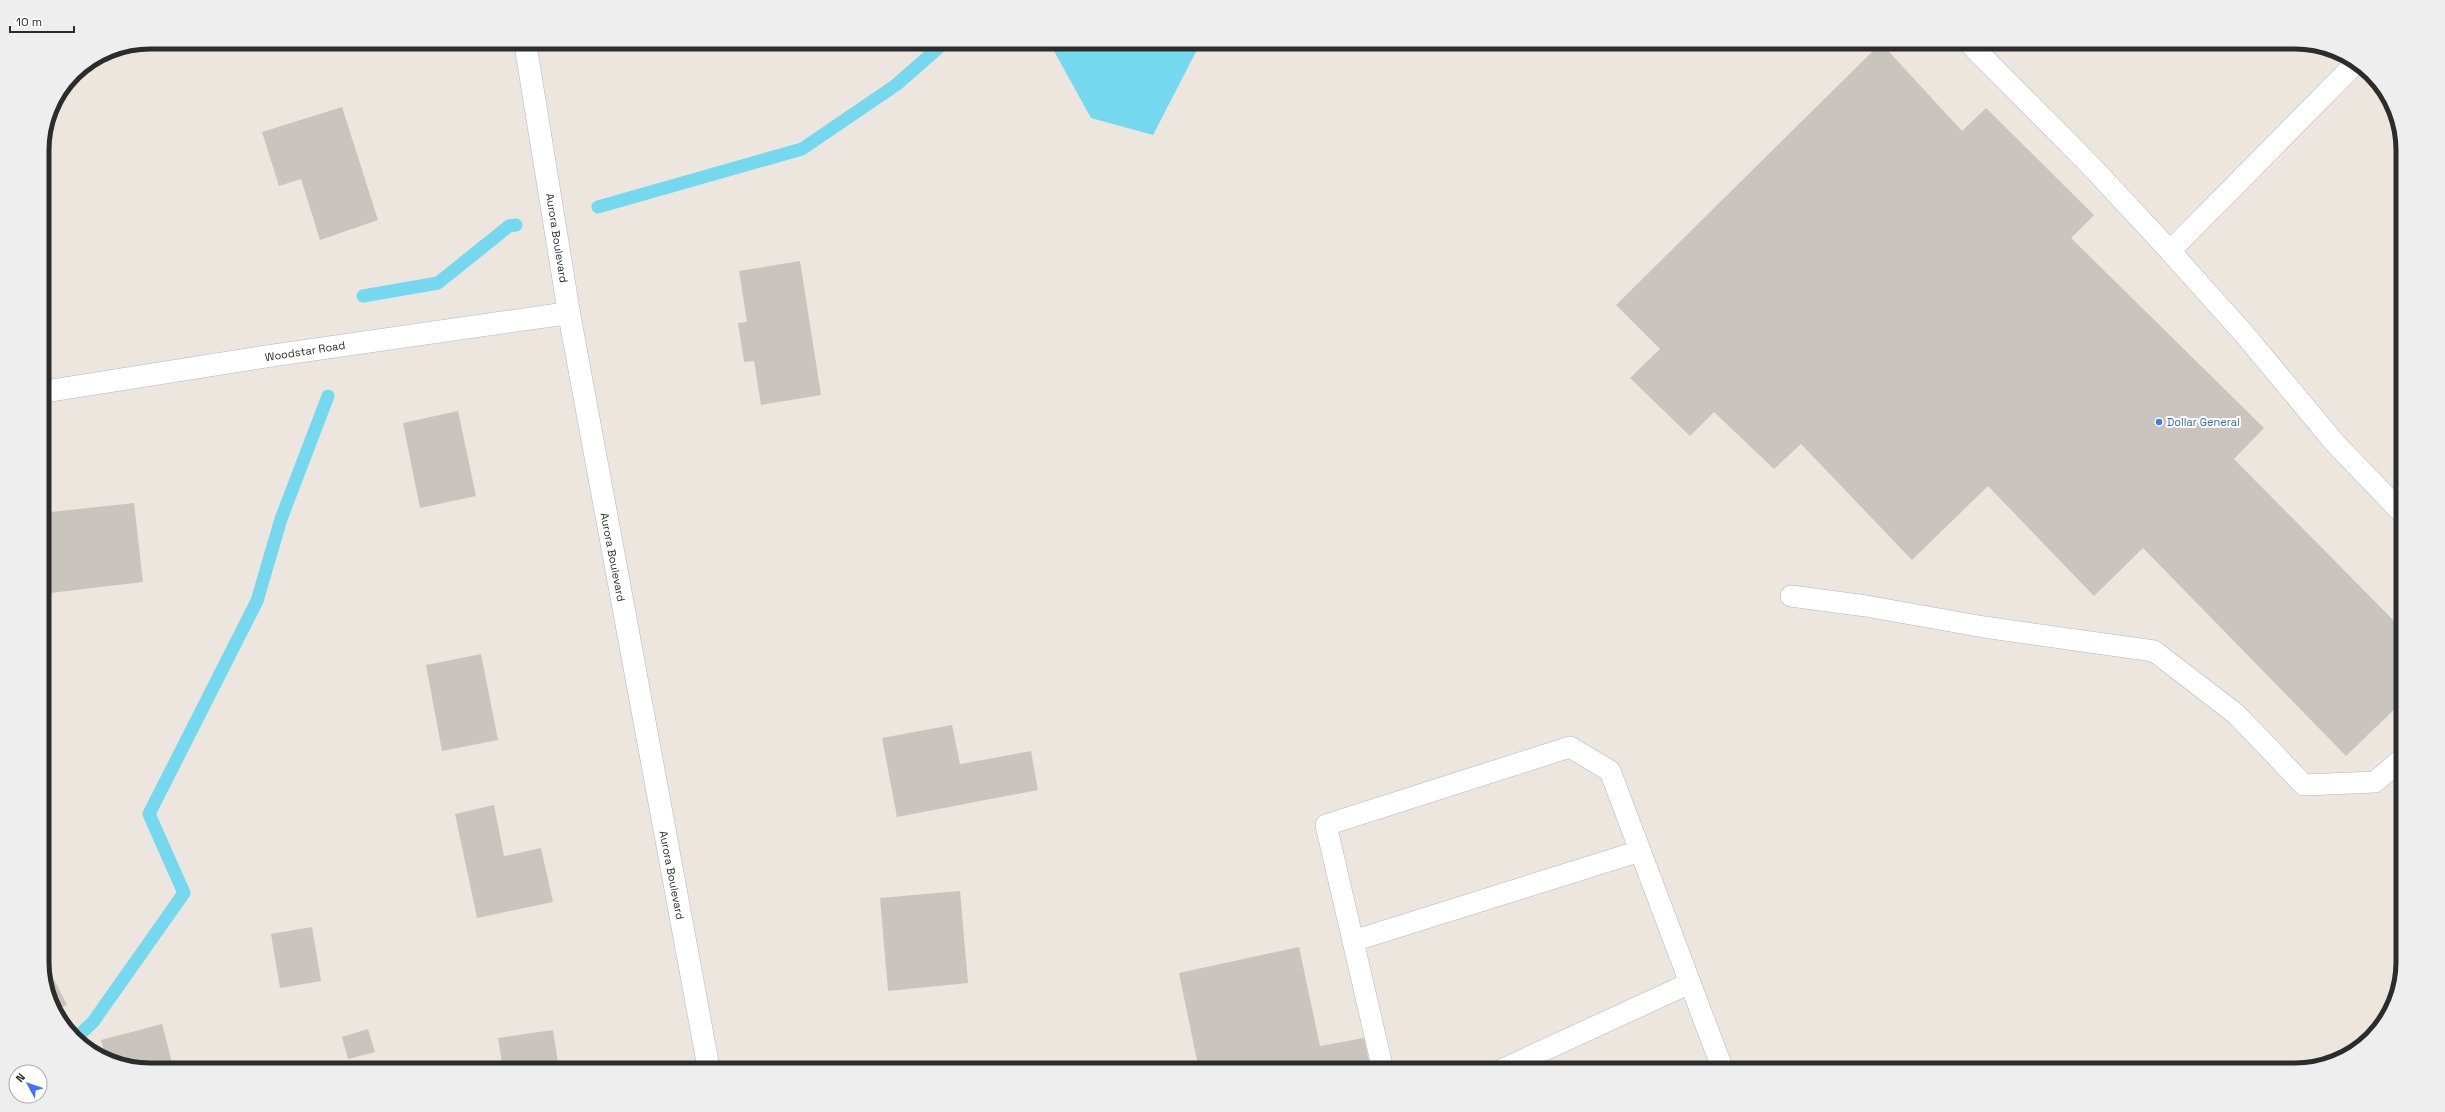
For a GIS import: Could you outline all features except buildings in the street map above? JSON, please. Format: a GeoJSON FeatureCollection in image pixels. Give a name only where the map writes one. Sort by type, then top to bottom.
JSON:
{"type":"FeatureCollection","features":[{"type":"Feature","properties":{"kind":"street","name":"Aurora Boulevard"},"geometry":{"type":"LineString","coordinates":[[526,49],[569,313],[708,1063]]}},
{"type":"Feature","properties":{"kind":"street","name":"Woodstar Road"},"geometry":{"type":"LineString","coordinates":[[49,391],[284,354],[569,313]]}},
{"type":"Feature","properties":{"kind":"lane"},"geometry":{"type":"LineString","coordinates":[[1975,49],[2090,166],[2170,251],[2246,336],[2334,442],[2396,507]]}},
{"type":"Feature","properties":{"kind":"lane"},"geometry":{"type":"LineString","coordinates":[[2170,251],[2352,67]]}},
{"type":"Feature","properties":{"kind":"lane"},"geometry":{"type":"LineString","coordinates":[[1792,596],[1866,606],[1984,627],[2154,651],[2236,714],[2304,785],[2375,782],[2396,764]]}},
{"type":"Feature","properties":{"kind":"lane"},"geometry":{"type":"LineString","coordinates":[[1381,1063],[1326,825],[1570,747],[1610,770],[1720,1063]]}},
{"type":"Feature","properties":{"kind":"lane"},"geometry":{"type":"LineString","coordinates":[[1353,941],[1640,850]]}},
{"type":"Feature","properties":{"kind":"lane"},"geometry":{"type":"LineString","coordinates":[[1516,1063],[1690,983]]}},
{"type":"Feature","properties":{"kind":"water"},"geometry":{"type":"Polygon","coordinates":[[[1053,49],[1197,49],[1153,135],[1091,118],[1053,49]]]}},
{"type":"Feature","properties":{"kind":"waterway"},"geometry":{"type":"LineString","coordinates":[[598,207],[802,149],[896,85],[937,49]]}},
{"type":"Feature","properties":{"kind":"waterway"},"geometry":{"type":"LineString","coordinates":[[363,296],[438,283],[509,226],[516,225]]}},
{"type":"Feature","properties":{"kind":"waterway"},"geometry":{"type":"LineString","coordinates":[[80,1034],[93,1022],[184,893],[149,814],[257,601],[281,519],[328,396]]}},
{"type":"Feature","properties":{"kind":"place","name":"Dollar General"},"geometry":{"type":"Point","coordinates":[2159,422]}}]}
